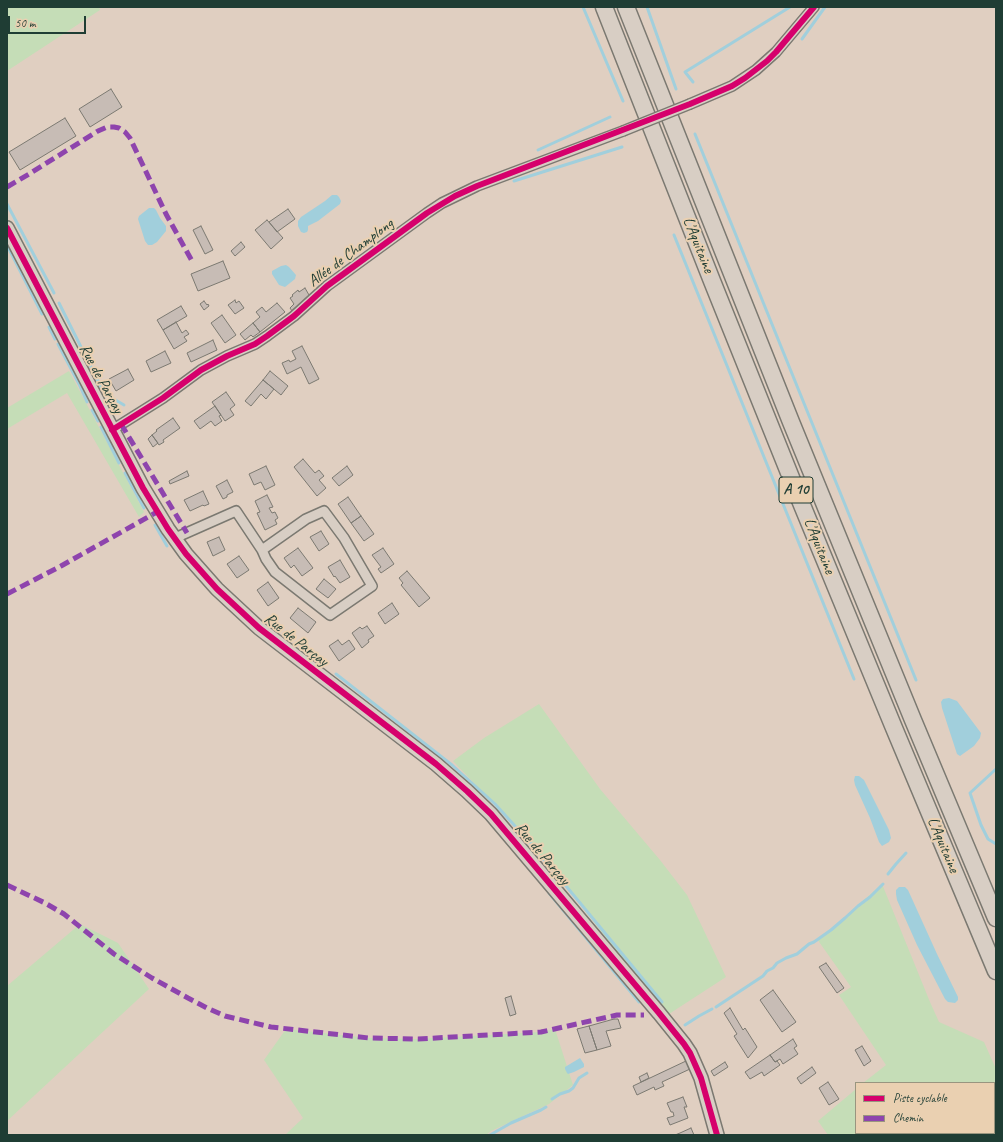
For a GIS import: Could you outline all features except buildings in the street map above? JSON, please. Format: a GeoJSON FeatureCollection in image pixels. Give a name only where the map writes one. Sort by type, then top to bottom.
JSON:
{"type":"FeatureCollection","features":[{"type":"Feature","properties":{"kind":"highway","name":"L'Aquitaine"},"geometry":{"type":"LineString","coordinates":[[604,7],[802,505],[996,971]]}},
{"type":"Feature","properties":{"kind":"highway","name":"L'Aquitaine"},"geometry":{"type":"LineString","coordinates":[[626,7],[717,240],[799,443],[996,918]]}},
{"type":"Feature","properties":{"kind":"street","name":"Allée de Champlong"},"geometry":{"type":"LineString","coordinates":[[112,430],[163,398],[201,370],[227,356],[255,344],[267,336],[294,316],[327,286],[427,212],[442,203],[477,186],[623,131],[732,86],[756,70],[780,48],[814,7]]}},
{"type":"Feature","properties":{"kind":"street","name":"Rue de Parçay"},"geometry":{"type":"LineString","coordinates":[[7,228],[112,430],[152,503],[186,554],[216,589],[258,628],[436,764],[454,779],[502,826],[672,1028],[687,1049],[696,1066],[706,1093],[717,1135]]}},
{"type":"Feature","properties":{"kind":"street"},"geometry":{"type":"LineString","coordinates":[[175,538],[236,511],[275,572],[330,615],[372,586],[344,538],[324,511],[306,519],[262,550]]}},
{"type":"Feature","properties":{"kind":"green space"},"geometry":{"type":"Polygon","coordinates":[[[7,7],[99,7],[100,10],[7,71],[7,7]]]}},
{"type":"Feature","properties":{"kind":"green space"},"geometry":{"type":"Polygon","coordinates":[[[69,371],[144,512],[139,517],[67,393],[7,429],[7,408],[69,371]]]}},
{"type":"Feature","properties":{"kind":"green space"},"geometry":{"type":"Polygon","coordinates":[[[539,704],[600,789],[660,860],[687,895],[726,977],[669,1014],[627,965],[565,885],[525,837],[453,761],[484,738],[539,704]]]}},
{"type":"Feature","properties":{"kind":"green space"},"geometry":{"type":"Polygon","coordinates":[[[882,884],[939,1022],[984,1042],[996,1069],[996,1135],[828,1135],[818,1121],[855,1090],[855,1134],[995,1134],[995,1082],[864,1082],[886,1065],[839,995],[851,987],[817,939],[834,927],[882,884]]]}},
{"type":"Feature","properties":{"kind":"green space"},"geometry":{"type":"Polygon","coordinates":[[[80,924],[118,943],[149,989],[7,1121],[7,986],[80,924]]]}},
{"type":"Feature","properties":{"kind":"green space"},"geometry":{"type":"Polygon","coordinates":[[[286,1029],[369,1038],[418,1039],[541,1032],[555,1029],[573,1085],[549,1104],[491,1131],[486,1135],[285,1135],[303,1118],[264,1060],[286,1029]]]}},
{"type":"Feature","properties":{"kind":"water"},"geometry":{"type":"Polygon","coordinates":[[[332,195],[337,195],[339,197],[341,201],[340,204],[318,221],[308,226],[307,232],[301,232],[298,226],[298,221],[301,217],[332,195]]]}},
{"type":"Feature","properties":{"kind":"water"},"geometry":{"type":"Polygon","coordinates":[[[149,208],[154,208],[156,210],[166,226],[166,231],[157,242],[152,245],[148,245],[145,241],[138,219],[139,216],[149,208]]]}},
{"type":"Feature","properties":{"kind":"water"},"geometry":{"type":"Polygon","coordinates":[[[286,265],[296,275],[295,279],[285,287],[279,285],[272,274],[272,271],[286,265]]]}},
{"type":"Feature","properties":{"kind":"water"},"geometry":{"type":"Polygon","coordinates":[[[949,698],[957,701],[981,733],[980,738],[974,746],[960,756],[957,754],[942,708],[941,702],[943,699],[949,698]]]}},
{"type":"Feature","properties":{"kind":"water"},"geometry":{"type":"Polygon","coordinates":[[[855,776],[859,776],[864,780],[889,830],[891,838],[889,842],[882,846],[855,785],[855,776]]]}},
{"type":"Feature","properties":{"kind":"water"},"geometry":{"type":"Polygon","coordinates":[[[899,887],[905,887],[908,890],[958,997],[958,1000],[955,1003],[948,1002],[945,999],[917,945],[897,900],[896,890],[899,887]]]}},
{"type":"Feature","properties":{"kind":"water"},"geometry":{"type":"Polygon","coordinates":[[[580,1058],[584,1064],[584,1067],[568,1074],[565,1067],[580,1058]]]}},
{"type":"Feature","properties":{"kind":"waterway"},"geometry":{"type":"LineString","coordinates":[[583,7],[623,101]]}},
{"type":"Feature","properties":{"kind":"waterway"},"geometry":{"type":"LineString","coordinates":[[647,7],[676,89]]}},
{"type":"Feature","properties":{"kind":"waterway"},"geometry":{"type":"LineString","coordinates":[[693,82],[685,72],[790,7]]}},
{"type":"Feature","properties":{"kind":"waterway"},"geometry":{"type":"LineString","coordinates":[[802,39],[825,7]]}},
{"type":"Feature","properties":{"kind":"waterway"},"geometry":{"type":"LineString","coordinates":[[538,150],[610,117]]}},
{"type":"Feature","properties":{"kind":"waterway"},"geometry":{"type":"LineString","coordinates":[[695,134],[916,680]]}},
{"type":"Feature","properties":{"kind":"waterway"},"geometry":{"type":"LineString","coordinates":[[514,181],[622,147]]}},
{"type":"Feature","properties":{"kind":"waterway"},"geometry":{"type":"LineString","coordinates":[[7,204],[54,293]]}},
{"type":"Feature","properties":{"kind":"waterway"},"geometry":{"type":"LineString","coordinates":[[674,235],[854,679]]}},
{"type":"Feature","properties":{"kind":"waterway"},"geometry":{"type":"LineString","coordinates":[[7,245],[42,314]]}},
{"type":"Feature","properties":{"kind":"waterway"},"geometry":{"type":"LineString","coordinates":[[59,303],[102,389],[112,398],[124,405]]}},
{"type":"Feature","properties":{"kind":"waterway"},"geometry":{"type":"LineString","coordinates":[[49,327],[55,339]]}},
{"type":"Feature","properties":{"kind":"waterway"},"geometry":{"type":"LineString","coordinates":[[58,344],[87,402]]}},
{"type":"Feature","properties":{"kind":"waterway"},"geometry":{"type":"LineString","coordinates":[[92,410],[98,421]]}},
{"type":"Feature","properties":{"kind":"waterway"},"geometry":{"type":"LineString","coordinates":[[101,427],[119,463]]}},
{"type":"Feature","properties":{"kind":"waterway"},"geometry":{"type":"LineString","coordinates":[[125,473],[144,508]]}},
{"type":"Feature","properties":{"kind":"waterway"},"geometry":{"type":"LineString","coordinates":[[155,525],[167,546]]}},
{"type":"Feature","properties":{"kind":"waterway"},"geometry":{"type":"LineString","coordinates":[[336,674],[452,765],[495,804],[533,846]]}},
{"type":"Feature","properties":{"kind":"waterway"},"geometry":{"type":"LineString","coordinates":[[996,769],[970,793],[981,825],[988,839],[996,844]]}},
{"type":"Feature","properties":{"kind":"waterway"},"geometry":{"type":"LineString","coordinates":[[888,874],[906,853]]}},
{"type":"Feature","properties":{"kind":"waterway"},"geometry":{"type":"LineString","coordinates":[[542,857],[662,1002]]}},
{"type":"Feature","properties":{"kind":"waterway"},"geometry":{"type":"LineString","coordinates":[[716,1007],[763,976],[777,963],[797,954],[809,944],[831,930],[883,884]]}},
{"type":"Feature","properties":{"kind":"waterway"},"geometry":{"type":"LineString","coordinates":[[549,893],[639,1002]]}},
{"type":"Feature","properties":{"kind":"waterway"},"geometry":{"type":"LineString","coordinates":[[685,1025],[712,1009]]}},
{"type":"Feature","properties":{"kind":"waterway"},"geometry":{"type":"LineString","coordinates":[[552,1099],[569,1091],[573,1088],[579,1078],[587,1073]]}},
{"type":"Feature","properties":{"kind":"waterway"},"geometry":{"type":"LineString","coordinates":[[490,1135],[511,1123],[546,1107]]}},
{"type":"Feature","properties":{"kind":"marked path"},"geometry":{"type":"LineString","coordinates":[[7,187],[98,131],[107,127],[119,128],[130,138],[166,214],[192,261]]}},
{"type":"Feature","properties":{"kind":"marked path"},"geometry":{"type":"LineString","coordinates":[[121,424],[187,533]]}},
{"type":"Feature","properties":{"kind":"marked path"},"geometry":{"type":"LineString","coordinates":[[7,594],[61,566],[157,512]]}},
{"type":"Feature","properties":{"kind":"marked path"},"geometry":{"type":"LineString","coordinates":[[7,885],[64,914],[114,954],[152,978],[188,998],[225,1016],[271,1027],[369,1038],[418,1039],[541,1032],[617,1015],[644,1015]]}},
{"type":"Feature","properties":{"kind":"cycle path"},"geometry":{"type":"LineString","coordinates":[[112,430],[163,398],[201,370],[227,356],[255,344],[267,336],[294,316],[327,286],[427,213],[455,196],[477,186],[690,104],[732,86],[767,61],[814,7]]}},
{"type":"Feature","properties":{"kind":"cycle path"},"geometry":{"type":"LineString","coordinates":[[7,228],[143,488],[168,529],[186,554],[217,589],[259,628],[436,764],[491,814],[684,1044],[690,1053],[701,1078],[717,1135]]}}]}
